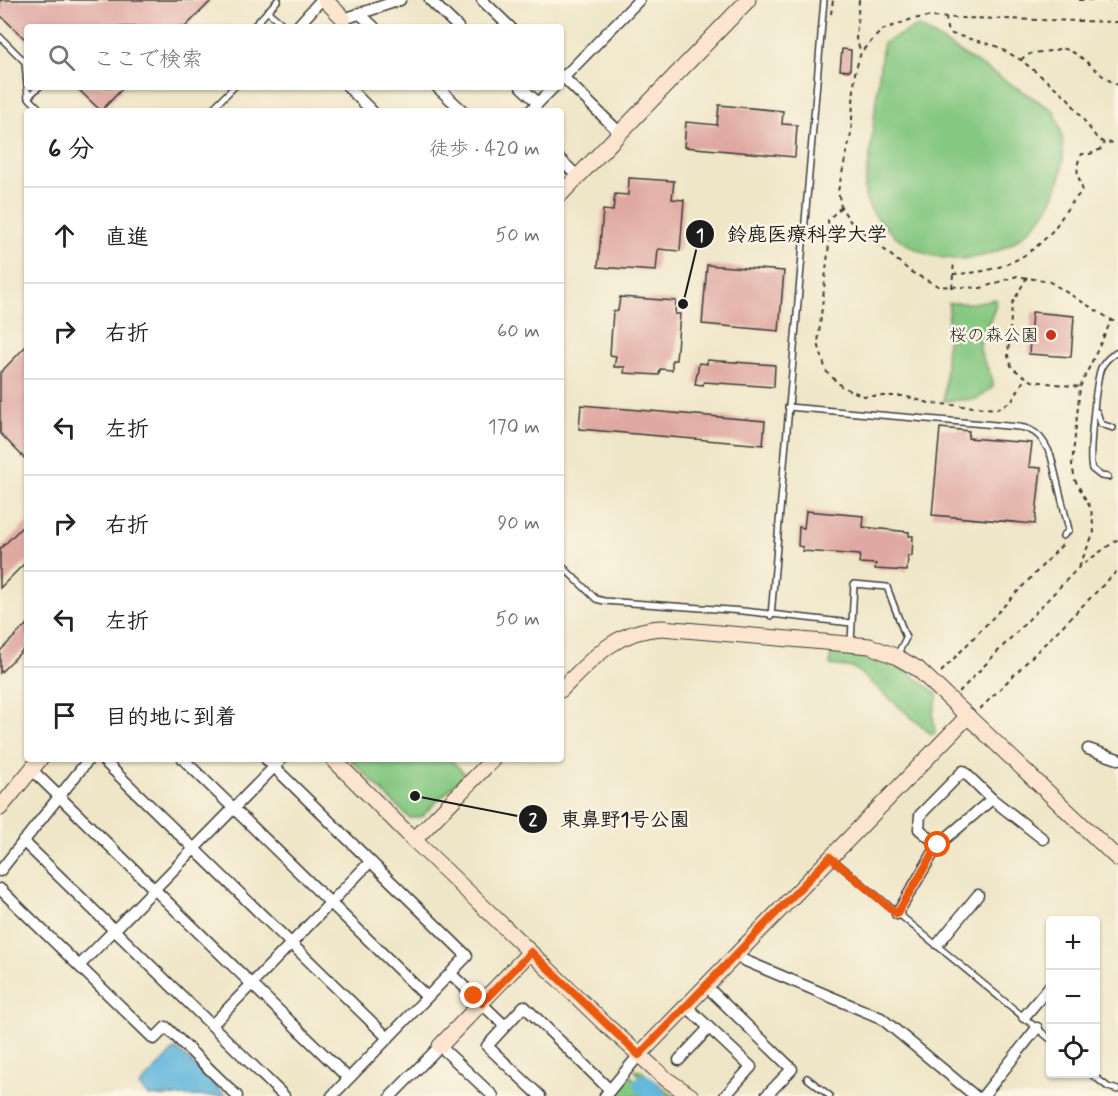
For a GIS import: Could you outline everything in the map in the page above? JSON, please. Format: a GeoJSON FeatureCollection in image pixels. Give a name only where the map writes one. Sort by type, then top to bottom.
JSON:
{"type":"FeatureCollection","features":[{"type":"Feature","properties":{"kind":"street"},"geometry":{"type":"LineString","coordinates":[[300,24],[323,0],[344,19],[400,0]]}},
{"type":"Feature","properties":{"kind":"street"},"geometry":{"type":"LineString","coordinates":[[430,0],[455,24]]}},
{"type":"Feature","properties":{"kind":"street"},"geometry":{"type":"LineString","coordinates":[[482,0],[507,24]]}},
{"type":"Feature","properties":{"kind":"street"},"geometry":{"type":"LineString","coordinates":[[564,76],[639,0]]}},
{"type":"Feature","properties":{"kind":"street"},"geometry":{"type":"LineString","coordinates":[[564,191],[748,0]]}},
{"type":"Feature","properties":{"kind":"street"},"geometry":{"type":"LineString","coordinates":[[359,13],[371,24]]}},
{"type":"Feature","properties":{"kind":"street"},"geometry":{"type":"LineString","coordinates":[[564,80],[621,134]]}},
{"type":"Feature","properties":{"kind":"street"},"geometry":{"type":"LineString","coordinates":[[351,90],[369,108]]}},
{"type":"Feature","properties":{"kind":"street"},"geometry":{"type":"LineString","coordinates":[[440,90],[460,108]]}},
{"type":"Feature","properties":{"kind":"street"},"geometry":{"type":"LineString","coordinates":[[523,90],[534,107],[551,90]]}},
{"type":"Feature","properties":{"kind":"street"},"geometry":{"type":"LineString","coordinates":[[564,163],[578,177]]}},
{"type":"Feature","properties":{"kind":"street"},"geometry":{"type":"LineString","coordinates":[[564,687],[599,651],[616,640],[639,630],[662,628],[870,646],[918,669],[1118,859]]}},
{"type":"Feature","properties":{"kind":"street"},"geometry":{"type":"LineString","coordinates":[[540,1096],[487,1046],[524,1006],[607,1093],[705,984],[968,716]]}},
{"type":"Feature","properties":{"kind":"street"},"geometry":{"type":"LineString","coordinates":[[1088,749],[1118,759]]}},
{"type":"Feature","properties":{"kind":"street"},"geometry":{"type":"LineString","coordinates":[[0,871],[87,762]]}},
{"type":"Feature","properties":{"kind":"street"},"geometry":{"type":"LineString","coordinates":[[105,762],[388,1038]]}},
{"type":"Feature","properties":{"kind":"street"},"geometry":{"type":"LineString","coordinates":[[186,762],[427,997]]}},
{"type":"Feature","properties":{"kind":"street"},"geometry":{"type":"LineString","coordinates":[[336,762],[414,840],[639,1055],[691,1096]]}},
{"type":"Feature","properties":{"kind":"street"},"geometry":{"type":"LineString","coordinates":[[414,840],[490,762]]}},
{"type":"Feature","properties":{"kind":"street"},"geometry":{"type":"LineString","coordinates":[[79,966],[278,763],[370,862],[467,956],[332,1096]]}},
{"type":"Feature","properties":{"kind":"street"},"geometry":{"type":"LineString","coordinates":[[0,808],[36,764],[59,797],[348,1078]]}},
{"type":"Feature","properties":{"kind":"street"},"geometry":{"type":"LineString","coordinates":[[938,845],[919,829],[920,814],[963,771],[992,799],[1043,839]]}},
{"type":"Feature","properties":{"kind":"street"},"geometry":{"type":"LineString","coordinates":[[897,914],[938,845],[992,799]]}},
{"type":"Feature","properties":{"kind":"street"},"geometry":{"type":"LineString","coordinates":[[23,842],[284,1096]]}},
{"type":"Feature","properties":{"kind":"street"},"geometry":{"type":"LineString","coordinates":[[212,1025],[370,862]]}},
{"type":"Feature","properties":{"kind":"street"},"geometry":{"type":"LineString","coordinates":[[0,889],[154,1039],[166,1027],[237,1096]]}},
{"type":"Feature","properties":{"kind":"street"},"geometry":{"type":"LineString","coordinates":[[938,944],[978,895]]}},
{"type":"Feature","properties":{"kind":"street"},"geometry":{"type":"LineString","coordinates":[[391,1096],[531,952]]}},
{"type":"Feature","properties":{"kind":"street"},"geometry":{"type":"LineString","coordinates":[[734,956],[881,1018],[975,1096]]}},
{"type":"Feature","properties":{"kind":"street"},"geometry":{"type":"LineString","coordinates":[[451,974],[504,1025]]}},
{"type":"Feature","properties":{"kind":"street"},"geometry":{"type":"LineString","coordinates":[[705,984],[792,1069],[766,1096]]}},
{"type":"Feature","properties":{"kind":"street"},"geometry":{"type":"LineString","coordinates":[[1024,1017],[1046,991]]}},
{"type":"Feature","properties":{"kind":"street"},"geometry":{"type":"LineString","coordinates":[[685,1005],[751,1067],[724,1096]]}},
{"type":"Feature","properties":{"kind":"street"},"geometry":{"type":"LineString","coordinates":[[679,1060],[709,1028]]}},
{"type":"Feature","properties":{"kind":"street"},"geometry":{"type":"LineString","coordinates":[[983,1096],[1037,1028]]}},
{"type":"Feature","properties":{"kind":"street"},"geometry":{"type":"LineString","coordinates":[[440,1046],[493,1096]]}},
{"type":"Feature","properties":{"kind":"lane"},"geometry":{"type":"LineString","coordinates":[[256,24],[278,0]]}},
{"type":"Feature","properties":{"kind":"lane"},"geometry":{"type":"LineString","coordinates":[[771,616],[824,0]]}},
{"type":"Feature","properties":{"kind":"lane"},"geometry":{"type":"LineString","coordinates":[[267,11],[282,24]]}},
{"type":"Feature","properties":{"kind":"lane"},"geometry":{"type":"LineString","coordinates":[[0,37],[24,61]]}},
{"type":"Feature","properties":{"kind":"lane"},"geometry":{"type":"LineString","coordinates":[[27,90],[28,97],[39,108]]}},
{"type":"Feature","properties":{"kind":"lane"},"geometry":{"type":"LineString","coordinates":[[28,97],[36,90]]}},
{"type":"Feature","properties":{"kind":"lane"},"geometry":{"type":"LineString","coordinates":[[213,108],[231,90]]}},
{"type":"Feature","properties":{"kind":"lane"},"geometry":{"type":"LineString","coordinates":[[1108,477],[1096,473],[1090,464],[1102,367],[1108,358],[1118,352]]}},
{"type":"Feature","properties":{"kind":"lane"},"geometry":{"type":"LineString","coordinates":[[1097,395],[1098,419],[1104,427],[1113,428]]}},
{"type":"Feature","properties":{"kind":"lane"},"geometry":{"type":"LineString","coordinates":[[789,407],[1019,427],[1034,431],[1046,445],[1051,456],[1070,530],[1063,536]]}},
{"type":"Feature","properties":{"kind":"lane"},"geometry":{"type":"LineString","coordinates":[[564,568],[599,600],[851,623]]}},
{"type":"Feature","properties":{"kind":"lane"},"geometry":{"type":"LineString","coordinates":[[850,644],[854,584],[887,587],[906,638],[897,657]]}},
{"type":"Feature","properties":{"kind":"lane"},"geometry":{"type":"LineString","coordinates":[[830,857],[1046,1036]]}},
{"type":"Feature","properties":{"kind":"lane"},"geometry":{"type":"LineString","coordinates":[[807,1078],[830,1096]]}},
{"type":"Feature","properties":{"kind":"lane"},"geometry":{"type":"LineString","coordinates":[[1096,1078],[1108,1088],[1118,1090]]}},
{"type":"Feature","properties":{"kind":"path"},"geometry":{"type":"LineString","coordinates":[[859,0],[856,39],[861,52]]}},
{"type":"Feature","properties":{"kind":"path"},"geometry":{"type":"LineString","coordinates":[[1079,0],[1118,0]]}},
{"type":"Feature","properties":{"kind":"path"},"geometry":{"type":"LineString","coordinates":[[1079,567],[1094,532],[1091,509],[1075,480],[1072,465],[1080,387],[1116,321],[1050,282],[1027,277],[1009,277],[981,288],[952,289],[938,286],[911,272],[850,221],[841,207],[838,191],[851,134],[855,73],[861,52],[868,41],[882,30],[902,22],[926,17],[1118,21]]}},
{"type":"Feature","properties":{"kind":"path"},"geometry":{"type":"LineString","coordinates":[[946,17],[947,29],[952,33],[996,46],[1021,60],[1067,97],[1091,133],[1104,142],[1118,142]]}},
{"type":"Feature","properties":{"kind":"path"},"geometry":{"type":"LineString","coordinates":[[1021,60],[1025,56],[1037,53],[1051,53],[1061,48],[1069,50],[1081,57],[1101,78],[1118,85]]}},
{"type":"Feature","properties":{"kind":"path"},"geometry":{"type":"LineString","coordinates":[[953,274],[979,273],[999,268],[1020,259],[1035,248],[1081,193],[1082,188],[1077,177],[1078,159],[1082,154],[1090,154],[1101,148],[1104,142]]}},
{"type":"Feature","properties":{"kind":"path"},"geometry":{"type":"LineString","coordinates":[[841,207],[828,220],[829,243],[818,343],[823,364],[837,383],[864,396],[904,396],[929,403],[997,409],[1012,401],[1025,378]]}},
{"type":"Feature","properties":{"kind":"path"},"geometry":{"type":"LineString","coordinates":[[952,289],[954,261]]}},
{"type":"Feature","properties":{"kind":"path"},"geometry":{"type":"LineString","coordinates":[[1027,277],[1012,304],[1008,356],[1012,368],[1025,378],[1080,387]]}},
{"type":"Feature","properties":{"kind":"path"},"geometry":{"type":"LineString","coordinates":[[957,694],[1079,567],[1118,539]]}},
{"type":"Feature","properties":{"kind":"green space"},"geometry":{"type":"Polygon","coordinates":[[[918,26],[1054,111],[1063,147],[1059,181],[1045,211],[1023,235],[994,252],[962,259],[928,254],[895,236],[886,228],[869,207],[865,196],[883,43],[918,26]]]}},
{"type":"Feature","properties":{"kind":"green space"},"geometry":{"type":"Polygon","coordinates":[[[996,299],[994,311],[980,345],[993,387],[977,399],[944,401],[949,303],[973,303],[996,299]]]}},
{"type":"Feature","properties":{"kind":"green space"},"geometry":{"type":"Polygon","coordinates":[[[831,648],[863,653],[889,662],[912,675],[938,695],[933,714],[935,732],[932,735],[854,668],[830,665],[831,648]]]}},
{"type":"Feature","properties":{"kind":"green space"},"geometry":{"type":"Polygon","coordinates":[[[353,762],[453,762],[465,774],[421,817],[409,818],[353,762]]]}},
{"type":"Feature","properties":{"kind":"green space"},"geometry":{"type":"Polygon","coordinates":[[[640,1070],[674,1096],[661,1096],[635,1071],[640,1070]]]}},
{"type":"Feature","properties":{"kind":"green space"},"geometry":{"type":"Polygon","coordinates":[[[630,1075],[652,1096],[611,1096],[630,1075]]]}},
{"type":"Feature","properties":{"kind":"water"},"geometry":{"type":"Polygon","coordinates":[[[176,1048],[226,1096],[149,1096],[139,1086],[176,1048]]]}},
{"type":"Feature","properties":{"kind":"building"},"geometry":{"type":"Polygon","coordinates":[[[0,0],[212,0],[188,24],[24,24],[24,38],[0,15],[0,0]]]}},
{"type":"Feature","properties":{"kind":"building"},"geometry":{"type":"Polygon","coordinates":[[[842,49],[851,50],[850,71],[840,70],[842,49]]]}},
{"type":"Feature","properties":{"kind":"building"},"geometry":{"type":"Polygon","coordinates":[[[79,90],[121,90],[104,108],[98,108],[79,90]]]}},
{"type":"Feature","properties":{"kind":"building"},"geometry":{"type":"Polygon","coordinates":[[[719,105],[783,111],[782,124],[797,125],[795,157],[684,147],[686,122],[717,125],[719,105]]]}},
{"type":"Feature","properties":{"kind":"building"},"geometry":{"type":"Polygon","coordinates":[[[629,178],[674,181],[672,199],[684,200],[680,251],[658,249],[656,271],[598,267],[603,210],[613,211],[615,194],[628,195],[629,178]]]}},
{"type":"Feature","properties":{"kind":"building"},"geometry":{"type":"Polygon","coordinates":[[[707,265],[784,271],[779,331],[702,324],[707,265]]]}},
{"type":"Feature","properties":{"kind":"building"},"geometry":{"type":"Polygon","coordinates":[[[620,297],[676,301],[675,314],[680,314],[676,360],[672,360],[672,370],[660,369],[659,375],[624,373],[625,367],[614,367],[616,356],[610,355],[613,311],[618,311],[620,297]]]}},
{"type":"Feature","properties":{"kind":"building","name":"桜の森公園"},"geometry":{"type":"Polygon","coordinates":[[[1032,312],[1074,316],[1071,357],[1029,354],[1032,312]]]}},
{"type":"Feature","properties":{"kind":"building"},"geometry":{"type":"Polygon","coordinates":[[[24,348],[24,458],[0,433],[0,373],[24,348]]]}},
{"type":"Feature","properties":{"kind":"building"},"geometry":{"type":"Polygon","coordinates":[[[707,360],[775,365],[774,387],[704,382],[703,385],[695,384],[699,363],[707,364],[707,360]]]}},
{"type":"Feature","properties":{"kind":"building"},"geometry":{"type":"Polygon","coordinates":[[[581,405],[765,421],[763,445],[579,429],[581,405]]]}},
{"type":"Feature","properties":{"kind":"building"},"geometry":{"type":"Polygon","coordinates":[[[940,428],[969,431],[968,438],[1032,443],[1029,467],[1041,468],[1035,524],[932,515],[940,428]]]}},
{"type":"Feature","properties":{"kind":"building"},"geometry":{"type":"Polygon","coordinates":[[[806,511],[864,516],[863,527],[909,532],[909,536],[913,536],[912,556],[908,556],[907,571],[875,569],[876,564],[859,563],[860,555],[803,551],[803,547],[798,546],[799,527],[804,528],[806,511]]]}},
{"type":"Feature","properties":{"kind":"building"},"geometry":{"type":"Polygon","coordinates":[[[24,525],[24,564],[0,588],[0,549],[24,525]]]}},
{"type":"Feature","properties":{"kind":"building"},"geometry":{"type":"Polygon","coordinates":[[[24,627],[24,649],[0,673],[0,651],[24,627]]]}},
{"type":"Feature","properties":{"kind":"waterway"},"geometry":{"type":"LineString","coordinates":[[644,1084],[656,1096]]}},
{"type":"Feature","properties":{"kind":"place","name":"鈴鹿医療科学大学"},"geometry":{"type":"Point","coordinates":[683,304]}},
{"type":"Feature","properties":{"kind":"place","name":"桜の森公園"},"geometry":{"type":"Point","coordinates":[1051,335]}},
{"type":"Feature","properties":{"kind":"place","name":"東鼻野1号公園"},"geometry":{"type":"Point","coordinates":[415,796]}},
{"type":"Feature","properties":{"kind":"route"},"geometry":{"type":"LineString","coordinates":[[474,996],[482,1003],[531,952],[639,1055],[830,857],[897,914],[938,845]]}}]}
